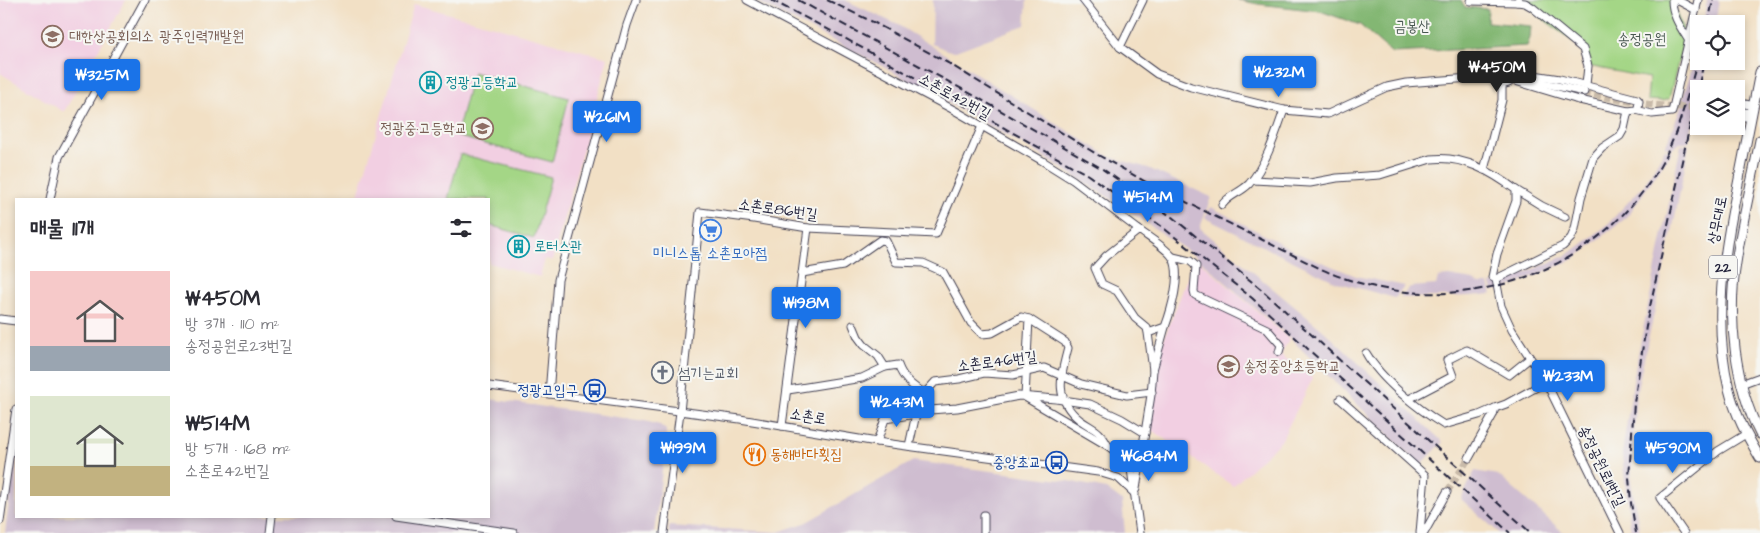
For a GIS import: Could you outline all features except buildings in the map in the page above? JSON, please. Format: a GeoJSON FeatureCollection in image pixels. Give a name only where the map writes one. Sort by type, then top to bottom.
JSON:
{"type":"FeatureCollection","features":[{"type":"Feature","properties":{"kind":"main road","name":"상무대로"},"geometry":{"type":"LineString","coordinates":[[1760,72],[1724,256],[1720,298],[1724,365],[1729,388],[1746,434],[1760,458]]}},
{"type":"Feature","properties":{"kind":"main road","name":"상무대로"},"geometry":{"type":"LineString","coordinates":[[1760,140],[1736,265],[1734,330],[1741,384],[1760,434]]}},
{"type":"Feature","properties":{"kind":"street"},"geometry":{"type":"LineString","coordinates":[[50,198],[59,157],[145,0]]}},
{"type":"Feature","properties":{"kind":"street"},"geometry":{"type":"LineString","coordinates":[[549,394],[558,280],[627,25],[636,0]]}},
{"type":"Feature","properties":{"kind":"street","name":"소촌로42번길"},"geometry":{"type":"LineString","coordinates":[[748,0],[982,126],[1073,180],[1140,230],[1173,258]]}},
{"type":"Feature","properties":{"kind":"street"},"geometry":{"type":"LineString","coordinates":[[1083,0],[1120,47],[1156,74],[1191,88],[1284,110],[1328,114],[1387,87],[1406,83],[1495,76]]}},
{"type":"Feature","properties":{"kind":"street"},"geometry":{"type":"LineString","coordinates":[[1120,47],[1143,0]]}},
{"type":"Feature","properties":{"kind":"street"},"geometry":{"type":"LineString","coordinates":[[1672,0],[1672,9],[1689,41]]}},
{"type":"Feature","properties":{"kind":"street"},"geometry":{"type":"LineString","coordinates":[[1677,0],[1696,10]]}},
{"type":"Feature","properties":{"kind":"street"},"geometry":{"type":"LineString","coordinates":[[1513,76],[1575,99],[1652,114],[1672,112],[1698,0]]}},
{"type":"Feature","properties":{"kind":"street"},"geometry":{"type":"LineString","coordinates":[[1470,1],[1518,1],[1532,8],[1583,49],[1588,66],[1585,88]]}},
{"type":"Feature","properties":{"kind":"street"},"geometry":{"type":"LineString","coordinates":[[1502,65],[1510,67],[1513,76],[1508,83],[1502,84],[1495,76],[1496,68],[1502,65]]}},
{"type":"Feature","properties":{"kind":"street"},"geometry":{"type":"LineString","coordinates":[[1496,279],[1563,246],[1571,238],[1593,158],[1602,148],[1620,136],[1639,100],[1585,88],[1513,76]]}},
{"type":"Feature","properties":{"kind":"street"},"geometry":{"type":"LineString","coordinates":[[1484,170],[1502,100],[1502,84]]}},
{"type":"Feature","properties":{"kind":"street"},"geometry":{"type":"LineString","coordinates":[[1745,108],[1752,112]]}},
{"type":"Feature","properties":{"kind":"street"},"geometry":{"type":"LineString","coordinates":[[1222,205],[1227,198],[1238,193],[1253,180],[1261,167],[1284,110]]}},
{"type":"Feature","properties":{"kind":"street"},"geometry":{"type":"LineString","coordinates":[[1745,112],[1752,112]]}},
{"type":"Feature","properties":{"kind":"street"},"geometry":{"type":"LineString","coordinates":[[1745,114],[1752,112]]}},
{"type":"Feature","properties":{"kind":"street","name":"소촌로86번길"},"geometry":{"type":"LineString","coordinates":[[680,412],[700,212],[808,228],[936,234],[982,126]]}},
{"type":"Feature","properties":{"kind":"street"},"geometry":{"type":"LineString","coordinates":[[1253,180],[1310,183],[1336,178],[1380,175],[1431,159],[1454,159],[1484,170],[1542,206],[1565,217]]}},
{"type":"Feature","properties":{"kind":"street","name":"송정공원로11번길"},"geometry":{"type":"LineString","coordinates":[[1516,190],[1516,201],[1497,254],[1492,277],[1496,279],[1501,306],[1512,330],[1546,382],[1620,533]]}},
{"type":"Feature","properties":{"kind":"street"},"geometry":{"type":"LineString","coordinates":[[782,426],[808,228]]}},
{"type":"Feature","properties":{"kind":"street"},"geometry":{"type":"LineString","coordinates":[[1140,230],[1106,256],[1095,268],[1102,284],[1117,292],[1135,318],[1147,328],[1154,370]]}},
{"type":"Feature","properties":{"kind":"street","name":"소촌로46번길"},"geometry":{"type":"LineString","coordinates":[[802,273],[843,266],[880,240],[886,241],[896,262],[924,263],[943,272],[971,323],[982,334],[992,333],[1021,317],[1029,319],[1065,342],[1068,348],[1060,377],[1064,400],[1079,419],[1099,431],[1108,446]]}},
{"type":"Feature","properties":{"kind":"street"},"geometry":{"type":"LineString","coordinates":[[1136,494],[1154,370],[1165,328],[1173,307],[1176,288],[1176,267],[1173,258],[1190,261],[1196,266],[1195,295],[1267,329],[1280,344],[1279,352]]}},
{"type":"Feature","properties":{"kind":"street"},"geometry":{"type":"LineString","coordinates":[[0,319],[15,321]]}},
{"type":"Feature","properties":{"kind":"street"},"geometry":{"type":"LineString","coordinates":[[1025,397],[1029,319]]}},
{"type":"Feature","properties":{"kind":"street"},"geometry":{"type":"LineString","coordinates":[[854,325],[858,337],[864,345],[878,356],[885,367]]}},
{"type":"Feature","properties":{"kind":"street"},"geometry":{"type":"LineString","coordinates":[[1148,333],[1165,328]]}},
{"type":"Feature","properties":{"kind":"street"},"geometry":{"type":"LineString","coordinates":[[1409,399],[1452,376],[1447,360],[1467,350],[1509,375],[1530,358]]}},
{"type":"Feature","properties":{"kind":"street"},"geometry":{"type":"LineString","coordinates":[[1366,353],[1372,364],[1409,399],[1426,414],[1444,425],[1479,415],[1506,404],[1546,382]]}},
{"type":"Feature","properties":{"kind":"street"},"geometry":{"type":"LineString","coordinates":[[788,390],[862,378],[885,367],[898,365],[901,374],[913,387],[925,393],[930,410]]}},
{"type":"Feature","properties":{"kind":"street","name":"소촌로46번길"},"geometry":{"type":"LineString","coordinates":[[925,393],[935,382],[984,373],[1014,375],[1044,368],[1060,377]]}},
{"type":"Feature","properties":{"kind":"street"},"geometry":{"type":"LineString","coordinates":[[1060,377],[1126,395],[1152,392]]}},
{"type":"Feature","properties":{"kind":"street"},"geometry":{"type":"LineString","coordinates":[[1741,384],[1760,377]]}},
{"type":"Feature","properties":{"kind":"street","name":"소촌로"},"geometry":{"type":"LineString","coordinates":[[490,386],[1098,472],[1118,478],[1136,494]]}},
{"type":"Feature","properties":{"kind":"street"},"geometry":{"type":"LineString","coordinates":[[877,442],[885,419],[1018,396],[1090,404],[1122,419],[1144,433]]}},
{"type":"Feature","properties":{"kind":"street"},"geometry":{"type":"LineString","coordinates":[[1025,397],[1108,446],[1130,462],[1140,533]]}},
{"type":"Feature","properties":{"kind":"street"},"geometry":{"type":"LineString","coordinates":[[1340,400],[1425,474],[1420,533]]}},
{"type":"Feature","properties":{"kind":"street"},"geometry":{"type":"LineString","coordinates":[[1469,458],[1495,408]]}},
{"type":"Feature","properties":{"kind":"street"},"geometry":{"type":"LineString","coordinates":[[664,533],[680,412]]}},
{"type":"Feature","properties":{"kind":"street"},"geometry":{"type":"LineString","coordinates":[[909,446],[916,414]]}},
{"type":"Feature","properties":{"kind":"street"},"geometry":{"type":"LineString","coordinates":[[0,521],[13,461],[15,426]]}},
{"type":"Feature","properties":{"kind":"street"},"geometry":{"type":"LineString","coordinates":[[1684,533],[1660,498],[1718,452],[1746,434]]}},
{"type":"Feature","properties":{"kind":"street"},"geometry":{"type":"LineString","coordinates":[[1424,533],[1447,492]]}},
{"type":"Feature","properties":{"kind":"street"},"geometry":{"type":"LineString","coordinates":[[984,515],[984,533]]}},
{"type":"Feature","properties":{"kind":"street"},"geometry":{"type":"LineString","coordinates":[[270,533],[272,518]]}},
{"type":"Feature","properties":{"kind":"street"},"geometry":{"type":"LineString","coordinates":[[410,518],[514,533]]}},
{"type":"Feature","properties":{"kind":"shaded area","name":"대한상공회의소 광주인력개발원"},"geometry":{"type":"Polygon","coordinates":[[[0,0],[126,0],[64,112],[0,73],[0,0]]]}},
{"type":"Feature","properties":{"kind":"shaded area"},"geometry":{"type":"Polygon","coordinates":[[[754,0],[845,0],[898,25],[1110,157],[1148,168],[1211,197],[1200,228],[1325,332],[1443,442],[1420,466],[1291,339],[1195,256],[1113,200],[1038,153],[882,66],[754,0]]]}},
{"type":"Feature","properties":{"kind":"shaded area"},"geometry":{"type":"Polygon","coordinates":[[[933,0],[1027,0],[1025,25],[953,52],[932,44],[933,0]]]}},
{"type":"Feature","properties":{"kind":"shaded area"},"geometry":{"type":"Polygon","coordinates":[[[1707,0],[1719,0],[1716,15],[1704,15],[1707,0]]]}},
{"type":"Feature","properties":{"kind":"shaded area","name":"정광중·고등학교"},"geometry":{"type":"Polygon","coordinates":[[[414,4],[608,58],[552,261],[545,259],[540,277],[490,263],[490,198],[357,198],[414,4]]]}},
{"type":"Feature","properties":{"kind":"shaded area"},"geometry":{"type":"Polygon","coordinates":[[[1691,70],[1706,70],[1704,80],[1690,80],[1690,135],[1688,143],[1680,143],[1672,149],[1665,147],[1678,115],[1691,70]]]}},
{"type":"Feature","properties":{"kind":"shaded area"},"geometry":{"type":"Polygon","coordinates":[[[1681,145],[1689,145],[1637,390],[1631,482],[1640,533],[1631,533],[1622,454],[1635,369],[1681,145]]]}},
{"type":"Feature","properties":{"kind":"shaded area"},"geometry":{"type":"Polygon","coordinates":[[[1665,149],[1672,151],[1627,217],[1574,259],[1509,287],[1493,291],[1491,284],[1516,277],[1569,254],[1606,226],[1644,185],[1665,149]]]}},
{"type":"Feature","properties":{"kind":"shaded area"},"geometry":{"type":"Polygon","coordinates":[[[1211,207],[1295,251],[1356,276],[1405,286],[1395,298],[1336,282],[1205,218],[1211,207]]]}},
{"type":"Feature","properties":{"kind":"shaded area","name":"송정중앙초등학교"},"geometry":{"type":"Polygon","coordinates":[[[1198,260],[1289,339],[1281,355],[1313,378],[1281,441],[1233,486],[1149,428],[1162,344],[1192,266],[1198,260]]]}},
{"type":"Feature","properties":{"kind":"shaded area"},"geometry":{"type":"Polygon","coordinates":[[[1449,276],[1473,280],[1479,284],[1489,284],[1492,294],[1400,298],[1410,287],[1436,285],[1438,277],[1449,276]]]}},
{"type":"Feature","properties":{"kind":"shaded area"},"geometry":{"type":"Polygon","coordinates":[[[490,399],[645,421],[660,425],[666,430],[654,533],[5,533],[15,456],[15,518],[490,518],[490,399]]]}},
{"type":"Feature","properties":{"kind":"shaded area"},"geometry":{"type":"Polygon","coordinates":[[[913,461],[1068,481],[1106,489],[1122,501],[1125,533],[669,533],[669,526],[778,532],[805,523],[913,461]]]}},
{"type":"Feature","properties":{"kind":"shaded area"},"geometry":{"type":"Polygon","coordinates":[[[1475,471],[1498,475],[1564,533],[1499,533],[1461,499],[1475,471]]]}},
{"type":"Feature","properties":{"kind":"green space","name":"금봉산"},"geometry":{"type":"Polygon","coordinates":[[[1238,0],[1461,0],[1465,7],[1488,9],[1487,22],[1531,26],[1530,38],[1527,46],[1392,53],[1360,25],[1320,11],[1238,0]]]}},
{"type":"Feature","properties":{"kind":"green space","name":"송정공원"},"geometry":{"type":"Polygon","coordinates":[[[1518,0],[1672,0],[1685,35],[1669,99],[1662,101],[1647,100],[1649,78],[1588,66],[1583,49],[1518,0]]]}},
{"type":"Feature","properties":{"kind":"green space"},"geometry":{"type":"Polygon","coordinates":[[[473,72],[569,98],[552,162],[456,136],[473,72]]]}},
{"type":"Feature","properties":{"kind":"green space"},"geometry":{"type":"Polygon","coordinates":[[[460,154],[551,177],[534,238],[490,225],[490,198],[448,198],[460,154]]]}},
{"type":"Feature","properties":{"kind":"tunnel"},"geometry":{"type":"LineString","coordinates":[[1584,92],[1655,105],[1690,107]]}},
{"type":"Feature","properties":{"kind":"tunnel"},"geometry":{"type":"LineString","coordinates":[[1447,492],[1469,458]]}},
{"type":"Feature","properties":{"kind":"railway"},"geometry":{"type":"LineString","coordinates":[[771,0],[839,35],[1088,175],[1161,226],[1252,298],[1510,533]]}},
{"type":"Feature","properties":{"kind":"railway"},"geometry":{"type":"LineString","coordinates":[[798,0],[975,96],[1101,168],[1172,217],[1262,290],[1531,533]]}},
{"type":"Feature","properties":{"kind":"railway"},"geometry":{"type":"LineString","coordinates":[[827,0],[875,23],[948,63],[1098,155],[1146,182],[1321,269],[1367,285],[1414,293],[1461,292],[1506,283],[1550,267],[1590,243],[1626,211],[1664,160],[1676,131],[1695,70]]}},
{"type":"Feature","properties":{"kind":"railway"},"geometry":{"type":"LineString","coordinates":[[1710,15],[1713,0]]}},
{"type":"Feature","properties":{"kind":"railway"},"geometry":{"type":"LineString","coordinates":[[1636,533],[1629,477],[1634,403],[1647,320],[1702,70]]}},
{"type":"Feature","properties":{"kind":"place","name":"대한상공회의소 광주인력개발원"},"geometry":{"type":"Point","coordinates":[53,36]}},
{"type":"Feature","properties":{"kind":"place","name":"정광고등학교"},"geometry":{"type":"Point","coordinates":[430,82]}},
{"type":"Feature","properties":{"kind":"place","name":"정광중·고등학교"},"geometry":{"type":"Point","coordinates":[483,128]}},
{"type":"Feature","properties":{"kind":"place","name":"미니스톱 소촌모아점"},"geometry":{"type":"Point","coordinates":[710,230]}},
{"type":"Feature","properties":{"kind":"place","name":"로터스관"},"geometry":{"type":"Point","coordinates":[518,246]}},
{"type":"Feature","properties":{"kind":"place","name":"송정중앙초등학교"},"geometry":{"type":"Point","coordinates":[1228,366]}},
{"type":"Feature","properties":{"kind":"place","name":"섬기는교회"},"geometry":{"type":"Point","coordinates":[662,373]}},
{"type":"Feature","properties":{"kind":"place","name":"정광고입구"},"geometry":{"type":"Point","coordinates":[594,390]}},
{"type":"Feature","properties":{"kind":"place","name":"동해바다횟집"},"geometry":{"type":"Point","coordinates":[754,454]}},
{"type":"Feature","properties":{"kind":"place","name":"중앙초교"},"geometry":{"type":"Point","coordinates":[1057,462]}}]}
